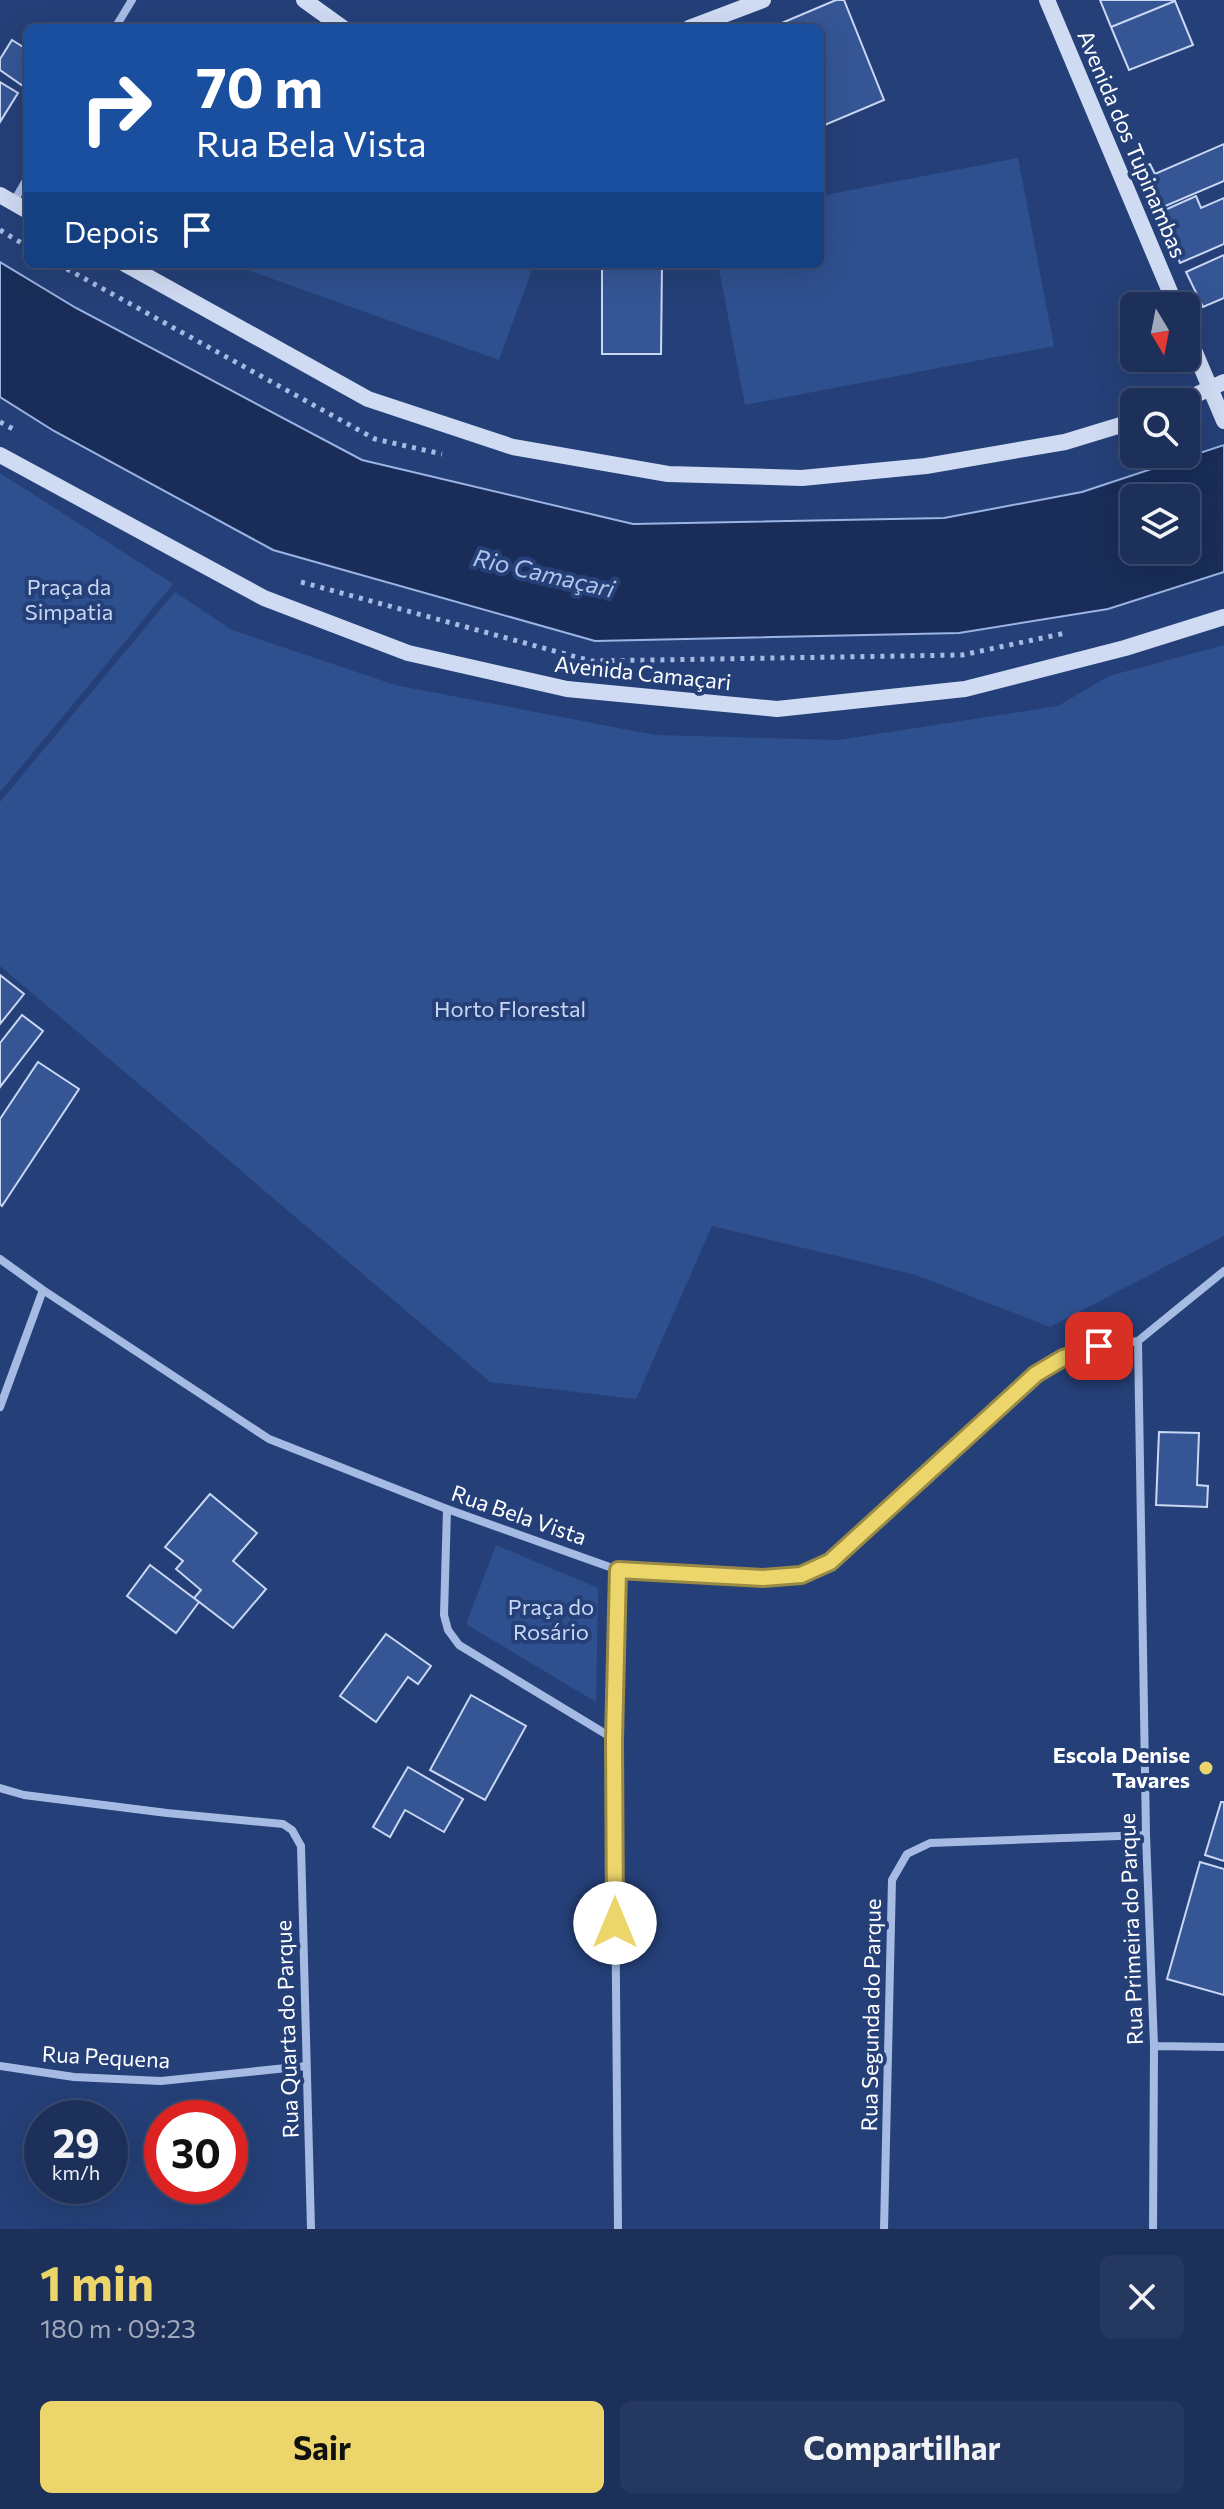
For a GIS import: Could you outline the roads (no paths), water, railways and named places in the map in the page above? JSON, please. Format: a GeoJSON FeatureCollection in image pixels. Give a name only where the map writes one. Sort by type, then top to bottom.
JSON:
{"type":"FeatureCollection","features":[{"type":"Feature","properties":{"kind":"street"},"geometry":{"type":"LineString","coordinates":[[117,24],[132,0]]}},
{"type":"Feature","properties":{"kind":"street"},"geometry":{"type":"LineString","coordinates":[[304,0],[337,24]]}},
{"type":"Feature","properties":{"kind":"street"},"geometry":{"type":"LineString","coordinates":[[700,24],[763,0]]}},
{"type":"Feature","properties":{"kind":"street","name":"Avenida dos Tupinambas"},"geometry":{"type":"LineString","coordinates":[[1047,0],[1170,292]]}},
{"type":"Feature","properties":{"kind":"street"},"geometry":{"type":"LineString","coordinates":[[14,203],[24,184]]}},
{"type":"Feature","properties":{"kind":"street"},"geometry":{"type":"LineString","coordinates":[[132,268],[368,399],[513,447],[668,474],[802,478],[926,466],[1065,442],[1120,425]]}},
{"type":"Feature","properties":{"kind":"street"},"geometry":{"type":"LineString","coordinates":[[1200,358],[1216,389],[1224,421]]}},
{"type":"Feature","properties":{"kind":"street","name":"Avenida Camaçari"},"geometry":{"type":"LineString","coordinates":[[0,455],[264,598],[408,653],[567,689],[777,709],[965,689],[1125,648],[1224,617]]}},
{"type":"Feature","properties":{"kind":"street","name":"Rua Bela Vista"},"geometry":{"type":"LineString","coordinates":[[0,1259],[269,1439],[447,1509],[618,1570],[763,1578],[801,1575],[830,1562],[1036,1374],[1063,1358],[1099,1346],[1138,1341]]}},
{"type":"Feature","properties":{"kind":"street"},"geometry":{"type":"LineString","coordinates":[[1138,1341],[1224,1271]]}},
{"type":"Feature","properties":{"kind":"street"},"geometry":{"type":"LineString","coordinates":[[0,1407],[43,1290]]}},
{"type":"Feature","properties":{"kind":"street","name":"Rua Primeira do Parque"},"geometry":{"type":"LineString","coordinates":[[1138,1341],[1146,1835],[1154,2046],[1153,2229]]}},
{"type":"Feature","properties":{"kind":"street"},"geometry":{"type":"LineString","coordinates":[[447,1509],[444,1615],[448,1630],[459,1645],[614,1739]]}},
{"type":"Feature","properties":{"kind":"street"},"geometry":{"type":"LineString","coordinates":[[618,1570],[614,1739],[618,2229]]}},
{"type":"Feature","properties":{"kind":"street","name":"Rua Quarta do Parque"},"geometry":{"type":"LineString","coordinates":[[0,1788],[24,1795],[283,1824],[292,1830],[301,1846],[311,2229]]}},
{"type":"Feature","properties":{"kind":"street","name":"Rua Segunda do Parque"},"geometry":{"type":"LineString","coordinates":[[884,2229],[892,1880],[907,1854],[930,1843],[1146,1835]]}},
{"type":"Feature","properties":{"kind":"street"},"geometry":{"type":"LineString","coordinates":[[1154,2046],[1224,2047]]}},
{"type":"Feature","properties":{"kind":"street","name":"Rua Pequena"},"geometry":{"type":"LineString","coordinates":[[0,2066],[74,2077],[161,2081],[306,2066]]}},
{"type":"Feature","properties":{"kind":"water","name":"Rio Camaçari"},"geometry":{"type":"Polygon","coordinates":[[[0,262],[76,308],[362,460],[633,524],[944,518],[1082,492],[1155,468],[1200,468],[1200,453],[1224,445],[1224,572],[1108,609],[959,633],[595,641],[273,550],[54,431],[0,397],[0,262]]]}},
{"type":"Feature","properties":{"kind":"place","name":"Escola Denise Tavares"},"geometry":{"type":"Point","coordinates":[1206,1768]}},
{"type":"Feature","properties":{"kind":"park label","name":"Praça da Simpatia"},"geometry":{"type":"Point","coordinates":[69,600]}},
{"type":"Feature","properties":{"kind":"park label","name":"Horto Florestal"},"geometry":{"type":"Point","coordinates":[510,1009]}},
{"type":"Feature","properties":{"kind":"park label","name":"Praça do Rosário"},"geometry":{"type":"Point","coordinates":[551,1620]}}]}
